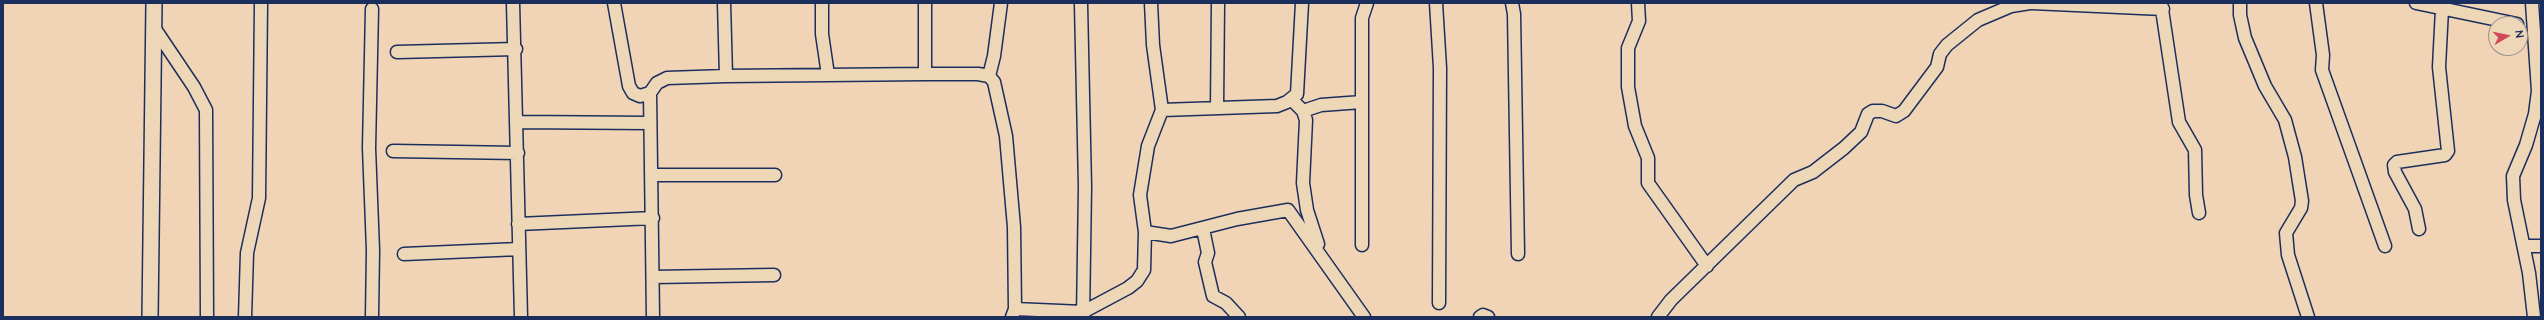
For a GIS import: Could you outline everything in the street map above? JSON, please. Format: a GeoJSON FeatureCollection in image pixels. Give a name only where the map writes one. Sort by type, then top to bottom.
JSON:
{"type":"FeatureCollection","features":[{"type":"Feature","properties":{"kind":"main road"},"geometry":{"type":"LineString","coordinates":[[150,317],[155,29],[154,3]]}},
{"type":"Feature","properties":{"kind":"street"},"geometry":{"type":"LineString","coordinates":[[245,317],[247,253],[259,198],[261,3]]}},
{"type":"Feature","properties":{"kind":"street"},"geometry":{"type":"LineString","coordinates":[[513,3],[518,122],[518,224],[521,317]]}},
{"type":"Feature","properties":{"kind":"street"},"geometry":{"type":"LineString","coordinates":[[614,3],[629,86],[633,93],[640,96],[650,93]]}},
{"type":"Feature","properties":{"kind":"street"},"geometry":{"type":"LineString","coordinates":[[724,3],[726,76]]}},
{"type":"Feature","properties":{"kind":"street"},"geometry":{"type":"LineString","coordinates":[[822,3],[822,34],[828,75]]}},
{"type":"Feature","properties":{"kind":"street"},"geometry":{"type":"LineString","coordinates":[[925,3],[925,74]]}},
{"type":"Feature","properties":{"kind":"street"},"geometry":{"type":"LineString","coordinates":[[989,76],[994,56],[1001,3]]}},
{"type":"Feature","properties":{"kind":"street"},"geometry":{"type":"LineString","coordinates":[[653,317],[653,218],[650,93],[657,83],[667,78],[925,74],[989,76],[994,82],[998,95],[1006,136],[1014,227],[1013,313],[1083,314],[1137,281],[1144,270],[1145,232],[1140,196],[1148,146],[1162,110],[1152,38],[1151,3]]}},
{"type":"Feature","properties":{"kind":"street"},"geometry":{"type":"LineString","coordinates":[[1217,108],[1218,3]]}},
{"type":"Feature","properties":{"kind":"street"},"geometry":{"type":"LineString","coordinates":[[1162,110],[1277,106],[1291,99],[1297,94],[1302,3]]}},
{"type":"Feature","properties":{"kind":"street"},"geometry":{"type":"LineString","coordinates":[[1362,245],[1362,18],[1367,3]]}},
{"type":"Feature","properties":{"kind":"street"},"geometry":{"type":"LineString","coordinates":[[1436,3],[1440,68],[1439,303]]}},
{"type":"Feature","properties":{"kind":"street"},"geometry":{"type":"LineString","coordinates":[[1512,3],[1514,14],[1518,254]]}},
{"type":"Feature","properties":{"kind":"street"},"geometry":{"type":"LineString","coordinates":[[1638,3],[1639,21],[1628,48],[1628,87],[1635,126],[1648,158],[1648,183],[1707,266]]}},
{"type":"Feature","properties":{"kind":"street"},"geometry":{"type":"LineString","coordinates":[[1658,317],[1671,300],[1794,180],[1813,172],[1844,148],[1860,132],[1868,114],[1874,111],[1882,111],[1896,116],[1904,111],[1938,67],[1940,54],[1953,40],[1978,20],[2011,6],[2031,3],[2162,6],[2179,122],[2195,150],[2196,195],[2199,213]]}},
{"type":"Feature","properties":{"kind":"street"},"geometry":{"type":"LineString","coordinates":[[2240,3],[2240,15],[2245,38],[2265,86],[2285,120],[2295,158],[2302,201],[2301,208],[2286,233],[2288,255],[2308,317]]}},
{"type":"Feature","properties":{"kind":"street"},"geometry":{"type":"LineString","coordinates":[[2316,3],[2323,55],[2322,70],[2385,246]]}},
{"type":"Feature","properties":{"kind":"street"},"geometry":{"type":"LineString","coordinates":[[2416,3],[2442,9],[2469,8],[2494,16]]}},
{"type":"Feature","properties":{"kind":"street"},"geometry":{"type":"LineString","coordinates":[[2532,3],[2537,28],[2538,91],[2535,114],[2522,159],[2513,176],[2514,200],[2524,246],[2534,317]]}},
{"type":"Feature","properties":{"kind":"street"},"geometry":{"type":"LineString","coordinates":[[1081,4],[1085,187],[1083,314]]}},
{"type":"Feature","properties":{"kind":"street"},"geometry":{"type":"LineString","coordinates":[[372,9],[369,148],[373,250],[372,317]]}},
{"type":"Feature","properties":{"kind":"street"},"geometry":{"type":"LineString","coordinates":[[2419,229],[2414,210],[2395,172],[2394,165],[2397,162],[2445,155],[2448,150],[2449,140],[2439,67],[2442,9]]}},
{"type":"Feature","properties":{"kind":"street"},"geometry":{"type":"LineString","coordinates":[[155,29],[194,87],[206,110],[207,317]]}},
{"type":"Feature","properties":{"kind":"street"},"geometry":{"type":"LineString","coordinates":[[397,52],[516,49]]}},
{"type":"Feature","properties":{"kind":"street"},"geometry":{"type":"LineString","coordinates":[[1291,99],[1303,111],[1307,132],[1303,183],[1307,210],[1327,266]]}},
{"type":"Feature","properties":{"kind":"street"},"geometry":{"type":"LineString","coordinates":[[1303,111],[1321,105],[1362,102]]}},
{"type":"Feature","properties":{"kind":"street"},"geometry":{"type":"LineString","coordinates":[[518,122],[650,123]]}},
{"type":"Feature","properties":{"kind":"street"},"geometry":{"type":"LineString","coordinates":[[394,151],[518,153]]}},
{"type":"Feature","properties":{"kind":"street"},"geometry":{"type":"LineString","coordinates":[[652,175],[775,175]]}},
{"type":"Feature","properties":{"kind":"street"},"geometry":{"type":"LineString","coordinates":[[1145,232],[1171,236],[1203,229],[1237,219],[1281,210],[1288,210],[1364,317]]}},
{"type":"Feature","properties":{"kind":"street"},"geometry":{"type":"LineString","coordinates":[[518,224],[653,218]]}},
{"type":"Feature","properties":{"kind":"street"},"geometry":{"type":"LineString","coordinates":[[1203,229],[1208,253],[1205,262],[1213,296],[1226,303],[1239,317]]}},
{"type":"Feature","properties":{"kind":"street"},"geometry":{"type":"LineString","coordinates":[[2524,246],[2541,246]]}},
{"type":"Feature","properties":{"kind":"street"},"geometry":{"type":"LineString","coordinates":[[404,254],[519,249]]}},
{"type":"Feature","properties":{"kind":"street"},"geometry":{"type":"LineString","coordinates":[[653,277],[774,275]]}},
{"type":"Feature","properties":{"kind":"street"},"geometry":{"type":"LineString","coordinates":[[1480,317],[1483,315],[1488,317]]}}]}
